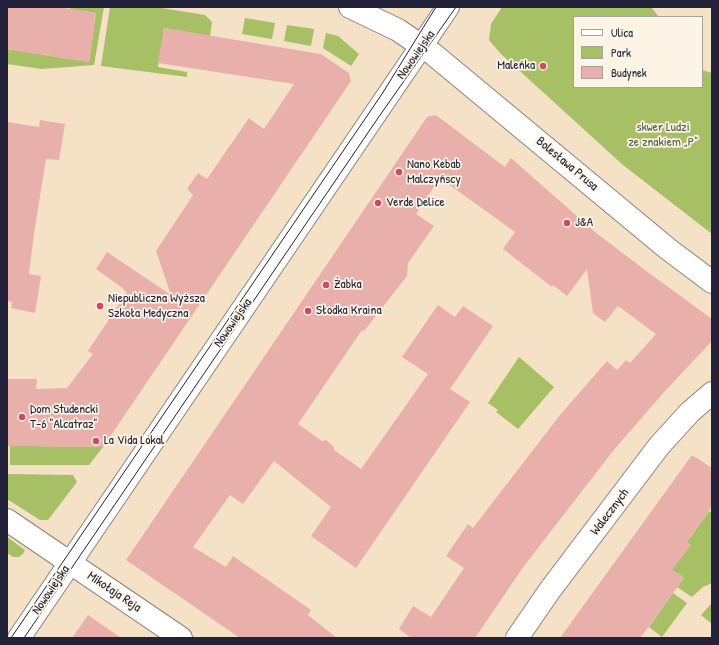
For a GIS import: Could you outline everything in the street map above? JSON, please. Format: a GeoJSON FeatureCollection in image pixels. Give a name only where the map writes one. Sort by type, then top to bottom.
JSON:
{"type":"FeatureCollection","features":[{"type":"Feature","properties":{"kind":"street","name":"Bolesława Prusa"},"geometry":{"type":"LineString","coordinates":[[350,7],[398,30],[422,46],[668,249],[712,282]]}},
{"type":"Feature","properties":{"kind":"street","name":"Nowowiejska"},"geometry":{"type":"LineString","coordinates":[[18,638],[448,7]]}},
{"type":"Feature","properties":{"kind":"street","name":"Walecznych"},"geometry":{"type":"LineString","coordinates":[[516,638],[550,590],[658,446],[690,412],[712,393]]}},
{"type":"Feature","properties":{"kind":"street","name":"Mikołaja Reja"},"geometry":{"type":"LineString","coordinates":[[7,520],[181,638]]}},
{"type":"Feature","properties":{"kind":"green space"},"geometry":{"type":"Polygon","coordinates":[[[71,7],[104,7],[94,65],[42,69],[7,64],[7,49],[89,62],[96,13],[70,9],[71,7]]]}},
{"type":"Feature","properties":{"kind":"green space"},"geometry":{"type":"Polygon","coordinates":[[[110,7],[155,7],[205,15],[212,22],[210,36],[164,28],[158,67],[187,72],[187,77],[101,66],[110,7]]]}},
{"type":"Feature","properties":{"kind":"green space","name":"skwer Ludzi ze znakiem „P”"},"geometry":{"type":"Polygon","coordinates":[[[502,7],[651,7],[658,16],[573,16],[573,88],[703,88],[703,70],[712,73],[712,234],[623,165],[500,53],[489,40],[491,24],[502,7]]]}},
{"type":"Feature","properties":{"kind":"green space"},"geometry":{"type":"Polygon","coordinates":[[[245,18],[275,23],[272,39],[242,34],[245,18]]]}},
{"type":"Feature","properties":{"kind":"green space"},"geometry":{"type":"Polygon","coordinates":[[[287,25],[314,29],[311,46],[284,41],[287,25]]]}},
{"type":"Feature","properties":{"kind":"green space"},"geometry":{"type":"Polygon","coordinates":[[[326,33],[338,36],[359,54],[351,66],[323,48],[326,33]]]}},
{"type":"Feature","properties":{"kind":"green space"},"geometry":{"type":"Polygon","coordinates":[[[519,357],[554,387],[518,429],[496,412],[498,410],[488,403],[519,357]]]}},
{"type":"Feature","properties":{"kind":"green space"},"geometry":{"type":"Polygon","coordinates":[[[10,446],[103,447],[89,465],[10,465],[10,446]]]}},
{"type":"Feature","properties":{"kind":"green space"},"geometry":{"type":"Polygon","coordinates":[[[7,474],[73,475],[77,482],[48,520],[40,520],[7,499],[7,474]]]}},
{"type":"Feature","properties":{"kind":"green space"},"geometry":{"type":"Polygon","coordinates":[[[709,511],[712,513],[712,583],[703,587],[692,597],[677,587],[684,578],[672,570],[690,545],[687,542],[709,511]]]}},
{"type":"Feature","properties":{"kind":"green space"},"geometry":{"type":"Polygon","coordinates":[[[7,537],[25,550],[23,554],[19,557],[13,557],[7,553],[7,537]]]}},
{"type":"Feature","properties":{"kind":"green space"},"geometry":{"type":"Polygon","coordinates":[[[673,593],[687,603],[662,637],[649,627],[673,593]]]}},
{"type":"Feature","properties":{"kind":"green space"},"geometry":{"type":"Polygon","coordinates":[[[712,603],[712,624],[701,615],[712,603]]]}},
{"type":"Feature","properties":{"kind":"building"},"geometry":{"type":"Polygon","coordinates":[[[7,7],[58,7],[96,13],[89,62],[7,49],[7,7]]]}},
{"type":"Feature","properties":{"kind":"building"},"geometry":{"type":"Polygon","coordinates":[[[164,28],[321,54],[349,73],[351,81],[103,447],[7,446],[7,379],[37,379],[36,389],[67,388],[93,354],[88,351],[127,292],[96,269],[107,252],[171,295],[156,251],[193,195],[187,189],[198,173],[207,179],[249,118],[264,129],[294,84],[158,63],[164,28]]]}},
{"type":"Feature","properties":{"kind":"building"},"geometry":{"type":"Polygon","coordinates":[[[436,115],[505,167],[511,158],[595,232],[712,319],[712,341],[664,392],[613,451],[524,566],[475,638],[411,638],[399,629],[413,606],[431,617],[464,568],[446,556],[468,524],[473,528],[560,415],[607,361],[617,370],[626,360],[630,363],[656,334],[618,306],[605,322],[593,313],[587,269],[567,296],[553,285],[552,287],[503,249],[515,232],[440,178],[416,214],[434,226],[408,263],[407,276],[364,331],[362,330],[298,424],[322,441],[326,440],[334,447],[334,450],[361,469],[428,374],[402,357],[438,305],[455,317],[463,306],[493,326],[450,389],[470,402],[356,568],[311,536],[331,507],[274,461],[243,504],[230,495],[193,547],[226,567],[233,556],[311,610],[308,615],[337,638],[240,638],[126,560],[427,117],[436,115]]]}},
{"type":"Feature","properties":{"kind":"building"},"geometry":{"type":"Polygon","coordinates":[[[40,120],[65,124],[59,160],[46,159],[34,233],[29,274],[41,276],[35,313],[11,308],[12,302],[7,301],[7,122],[39,127],[40,120]]]}},
{"type":"Feature","properties":{"kind":"building"},"geometry":{"type":"Polygon","coordinates":[[[692,455],[712,468],[712,506],[687,542],[691,545],[672,570],[684,578],[640,638],[560,638],[692,455]]]}},
{"type":"Feature","properties":{"kind":"building"},"geometry":{"type":"Polygon","coordinates":[[[88,615],[121,638],[72,638],[88,615]]]}},
{"type":"Feature","properties":{"kind":"tram line"},"geometry":{"type":"LineString","coordinates":[[11,638],[382,94],[436,7]]}},
{"type":"Feature","properties":{"kind":"tram line"},"geometry":{"type":"LineString","coordinates":[[24,638],[378,118],[456,7]]}},
{"type":"Feature","properties":{"kind":"place","name":"Maleńka"},"geometry":{"type":"Point","coordinates":[543,66]}},
{"type":"Feature","properties":{"kind":"place","name":"Nano Kebab Malczyńscy"},"geometry":{"type":"Point","coordinates":[399,172]}},
{"type":"Feature","properties":{"kind":"place","name":"Verde Delice"},"geometry":{"type":"Point","coordinates":[378,203]}},
{"type":"Feature","properties":{"kind":"place","name":"J&A"},"geometry":{"type":"Point","coordinates":[567,223]}},
{"type":"Feature","properties":{"kind":"place","name":"Żabka"},"geometry":{"type":"Point","coordinates":[326,285]}},
{"type":"Feature","properties":{"kind":"place","name":"Niepubliczna Wyższa Szkoła Medyczna"},"geometry":{"type":"Point","coordinates":[100,306]}},
{"type":"Feature","properties":{"kind":"place","name":"Słodka Kraina"},"geometry":{"type":"Point","coordinates":[308,311]}},
{"type":"Feature","properties":{"kind":"place","name":"Dom Studencki T-6 \"Alcatraz\""},"geometry":{"type":"Point","coordinates":[22,417]}},
{"type":"Feature","properties":{"kind":"place","name":"La Vida Lokal"},"geometry":{"type":"Point","coordinates":[96,441]}}]}
